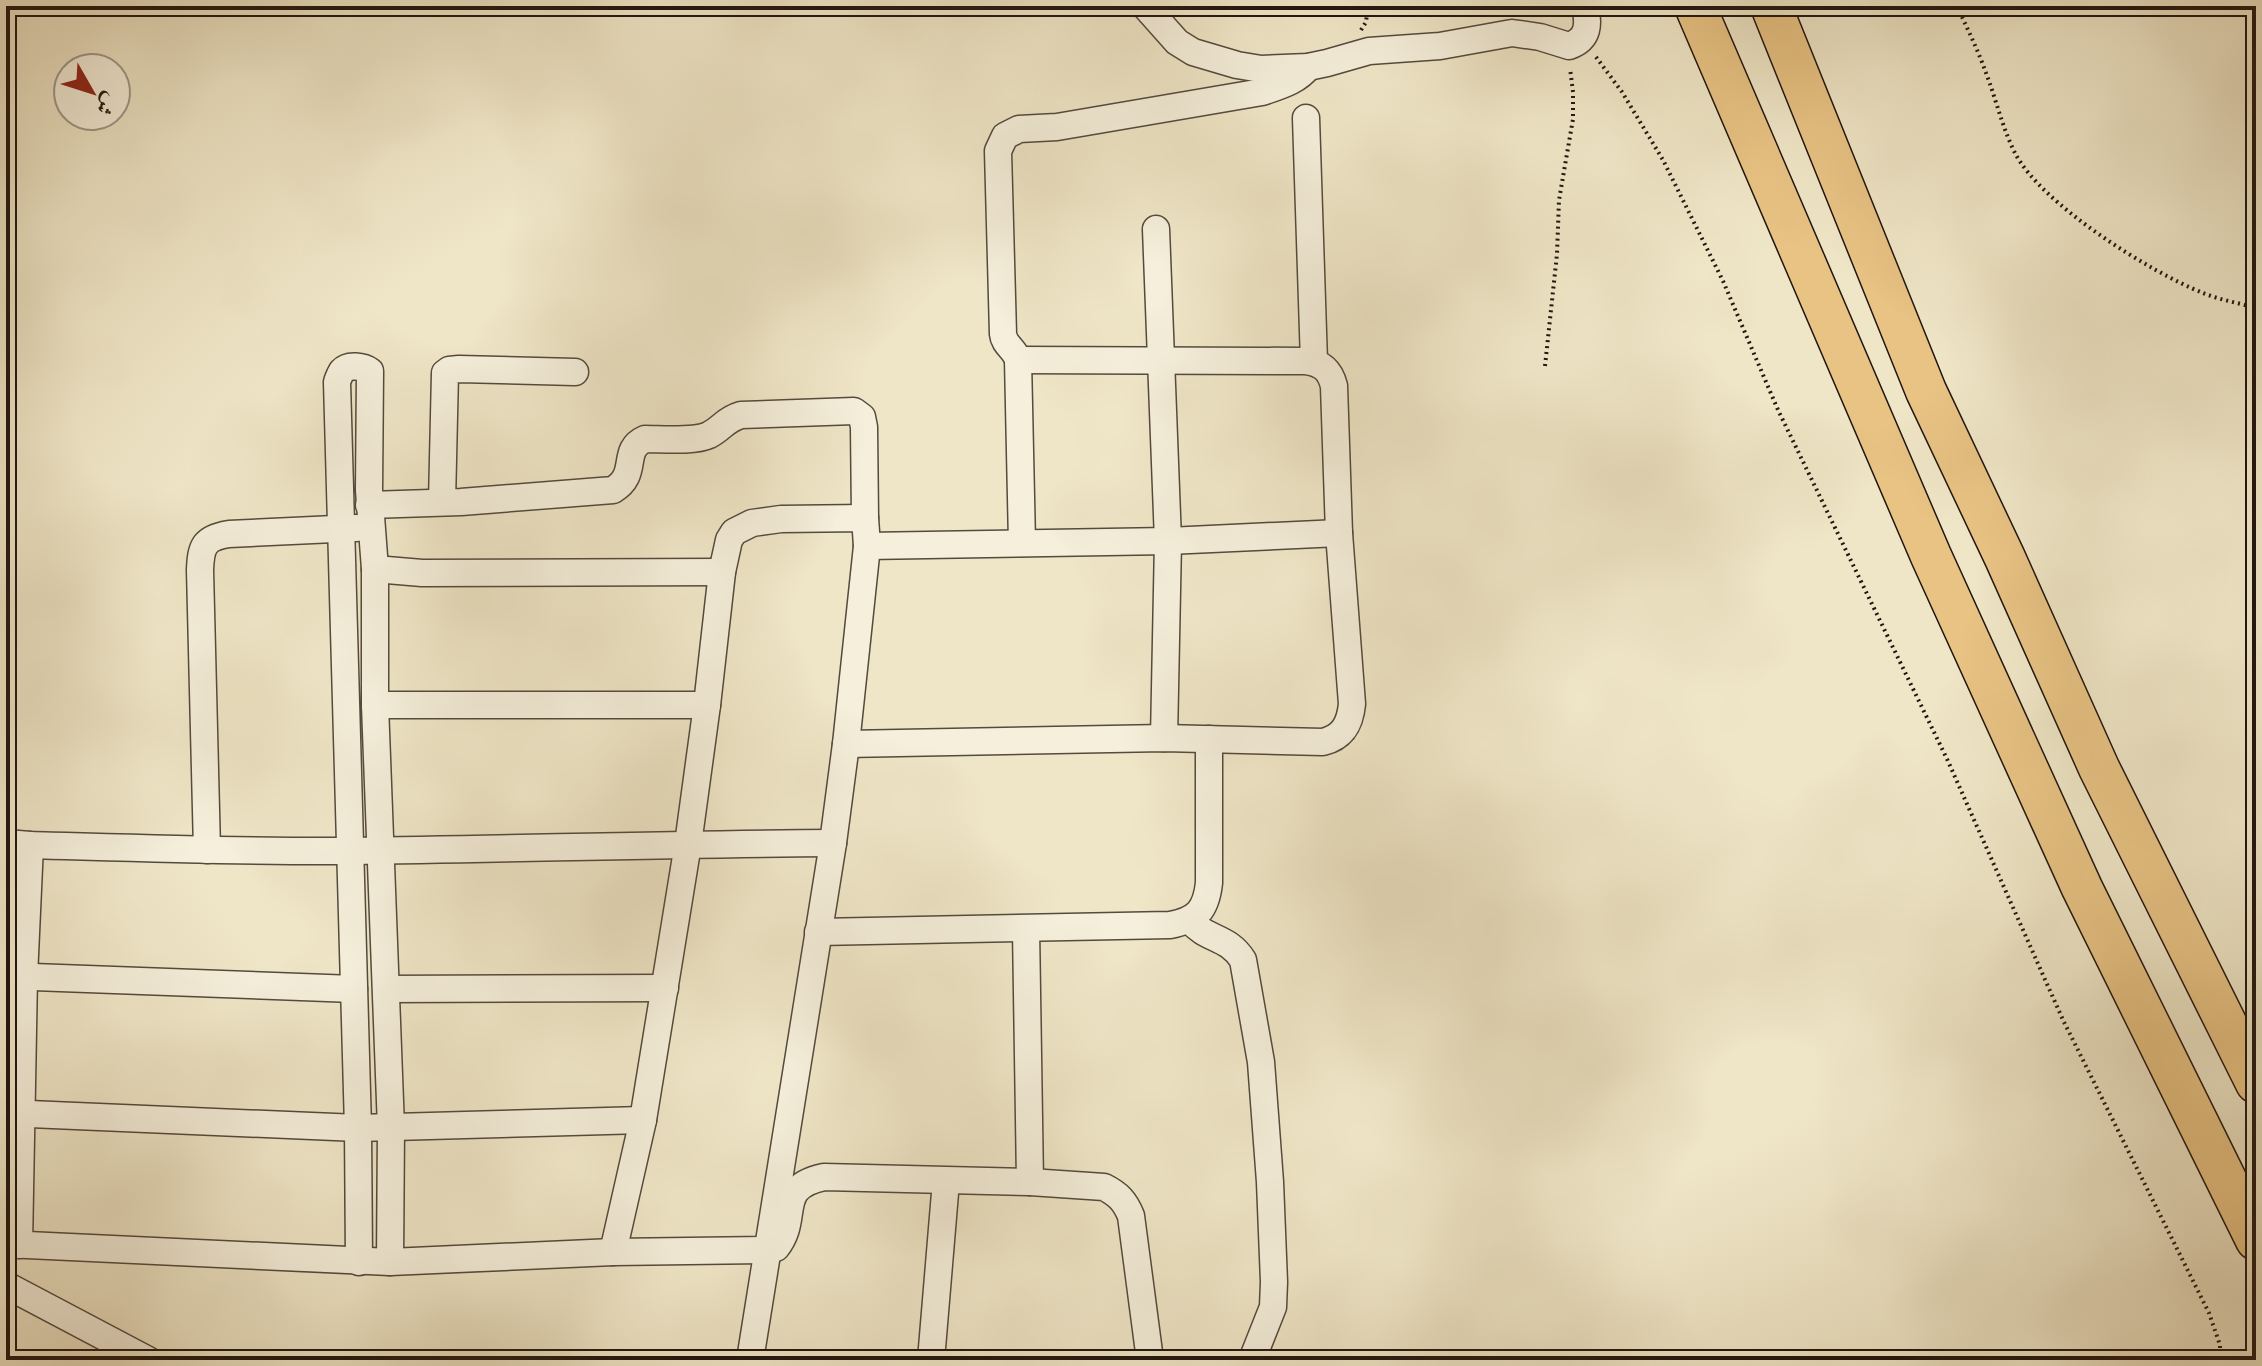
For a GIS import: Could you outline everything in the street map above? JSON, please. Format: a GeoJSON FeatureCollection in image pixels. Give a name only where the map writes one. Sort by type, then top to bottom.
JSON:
{"type":"FeatureCollection","features":[{"type":"Feature","properties":{"kind":"highway"},"geometry":{"type":"LineString","coordinates":[[1695,6],[1925,542],[2055,830],[2256,1240]]}},
{"type":"Feature","properties":{"kind":"highway"},"geometry":{"type":"LineString","coordinates":[[1771,6],[1926,391],[2099,768],[2256,1083]]}},
{"type":"Feature","properties":{"kind":"street"},"geometry":{"type":"LineString","coordinates":[[1145,6],[1177,42],[1193,52],[1261,69],[1308,67],[1369,51],[1440,46],[1512,33],[1576,42],[1588,23],[1585,6]]}},
{"type":"Feature","properties":{"kind":"street"},"geometry":{"type":"LineString","coordinates":[[1218,99],[1237,65]]}},
{"type":"Feature","properties":{"kind":"street"},"geometry":{"type":"LineString","coordinates":[[1022,543],[1018,360],[1003,334],[998,151],[1005,136],[1019,129],[1057,127],[1262,92],[1298,77],[1308,67]]}},
{"type":"Feature","properties":{"kind":"street"},"geometry":{"type":"LineString","coordinates":[[1306,118],[1314,362]]}},
{"type":"Feature","properties":{"kind":"street"},"geometry":{"type":"LineString","coordinates":[[1156,229],[1168,541],[1164,738]]}},
{"type":"Feature","properties":{"kind":"street"},"geometry":{"type":"LineString","coordinates":[[846,744],[1164,738],[1323,742],[1335,739],[1351,717],[1339,533],[1334,386],[1327,370],[1314,362],[1018,360]]}},
{"type":"Feature","properties":{"kind":"street"},"geometry":{"type":"LineString","coordinates":[[359,1262],[358,1128],[338,476],[337,382],[341,371],[349,367],[364,367],[370,371],[368,422],[370,516],[375,569],[375,705],[391,1128],[390,1262]]}},
{"type":"Feature","properties":{"kind":"street"},"geometry":{"type":"LineString","coordinates":[[442,502],[445,373],[459,369],[575,372]]}},
{"type":"Feature","properties":{"kind":"street"},"geometry":{"type":"LineString","coordinates":[[207,850],[200,570],[206,543],[215,536],[341,529],[370,516],[442,502],[613,490],[623,485],[629,474],[631,452],[636,443],[645,439],[701,437],[711,434],[729,418],[741,415],[854,411],[862,417],[867,546],[846,744],[750,1360]]}},
{"type":"Feature","properties":{"kind":"street"},"geometry":{"type":"LineString","coordinates":[[339,422],[368,422]]}},
{"type":"Feature","properties":{"kind":"street"},"geometry":{"type":"LineString","coordinates":[[613,1252],[643,1120],[665,988],[688,844],[722,572],[729,540],[734,532],[752,523],[781,519],[865,518]]}},
{"type":"Feature","properties":{"kind":"street"},"geometry":{"type":"LineString","coordinates":[[867,546],[1168,541],[1339,533]]}},
{"type":"Feature","properties":{"kind":"street"},"geometry":{"type":"LineString","coordinates":[[375,569],[422,573],[722,572]]}},
{"type":"Feature","properties":{"kind":"street"},"geometry":{"type":"LineString","coordinates":[[375,705],[707,705]]}},
{"type":"Feature","properties":{"kind":"street"},"geometry":{"type":"LineString","coordinates":[[818,932],[1170,925],[1190,920],[1205,902],[1209,883],[1209,739]]}},
{"type":"Feature","properties":{"kind":"street"},"geometry":{"type":"LineString","coordinates":[[833,843],[381,851],[18,844],[12,1244],[359,1262],[613,1252],[767,1250],[776,1248],[782,1240],[791,1200],[798,1187],[824,1177],[1104,1187],[1125,1202],[1131,1216],[1150,1360]]}},
{"type":"Feature","properties":{"kind":"street"},"geometry":{"type":"LineString","coordinates":[[1190,920],[1197,929],[1235,947],[1243,960],[1261,1062],[1270,1182],[1273,1307],[1252,1360]]}},
{"type":"Feature","properties":{"kind":"street"},"geometry":{"type":"LineString","coordinates":[[1026,929],[1030,1182]]}},
{"type":"Feature","properties":{"kind":"street"},"geometry":{"type":"LineString","coordinates":[[15,977],[354,989]]}},
{"type":"Feature","properties":{"kind":"street"},"geometry":{"type":"LineString","coordinates":[[387,989],[665,988]]}},
{"type":"Feature","properties":{"kind":"street"},"geometry":{"type":"LineString","coordinates":[[14,1113],[358,1128],[643,1120]]}},
{"type":"Feature","properties":{"kind":"street"},"geometry":{"type":"LineString","coordinates":[[931,1360],[946,1181]]}},
{"type":"Feature","properties":{"kind":"street"},"geometry":{"type":"LineString","coordinates":[[6,1285],[148,1360]]}},
{"type":"Feature","properties":{"kind":"path"},"geometry":{"type":"LineString","coordinates":[[1957,6],[2016,155],[2037,182],[2101,235],[2146,264],[2204,294],[2256,308]]}},
{"type":"Feature","properties":{"kind":"path"},"geometry":{"type":"LineString","coordinates":[[1545,366],[1557,254],[1559,200],[1573,119],[1576,42]]}},
{"type":"Feature","properties":{"kind":"path"},"geometry":{"type":"LineString","coordinates":[[1576,42],[1622,92],[1648,134],[1723,281],[1778,410],[1947,759],[2063,1020],[2209,1313],[2220,1345],[2220,1360]]}}]}
